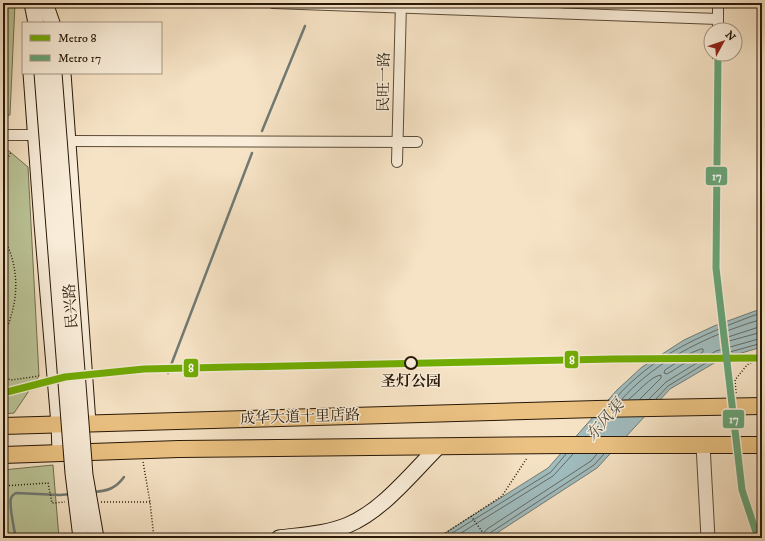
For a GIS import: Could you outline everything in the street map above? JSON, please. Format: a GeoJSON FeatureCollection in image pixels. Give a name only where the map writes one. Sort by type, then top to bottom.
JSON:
{"type":"FeatureCollection","features":[{"type":"Feature","properties":{"kind":"main road"},"geometry":{"type":"LineString","coordinates":[[29,22],[30,3]]}},
{"type":"Feature","properties":{"kind":"main road"},"geometry":{"type":"LineString","coordinates":[[30,3],[36,22]]}},
{"type":"Feature","properties":{"kind":"main road"},"geometry":{"type":"LineString","coordinates":[[45,3],[48,22]]}},
{"type":"Feature","properties":{"kind":"main road"},"geometry":{"type":"LineString","coordinates":[[45,3],[52,22]]}},
{"type":"Feature","properties":{"kind":"main road","name":"民兴路"},"geometry":{"type":"LineString","coordinates":[[31,74],[60,452]]}},
{"type":"Feature","properties":{"kind":"main road","name":"民兴路"},"geometry":{"type":"LineString","coordinates":[[42,74],[73,473],[81,538]]}},
{"type":"Feature","properties":{"kind":"main road","name":"民兴路"},"geometry":{"type":"LineString","coordinates":[[54,74],[85,475],[96,538]]}},
{"type":"Feature","properties":{"kind":"main road","name":"民兴路"},"geometry":{"type":"LineString","coordinates":[[63,74],[91,452]]}},
{"type":"Feature","properties":{"kind":"main road"},"geometry":{"type":"LineString","coordinates":[[736,406],[762,406]]}},
{"type":"Feature","properties":{"kind":"main road","name":"成华大道十里店路"},"geometry":{"type":"LineString","coordinates":[[4,420],[59,424],[88,424],[736,406]]}},
{"type":"Feature","properties":{"kind":"main road"},"geometry":{"type":"LineString","coordinates":[[703,445],[762,444]]}},
{"type":"Feature","properties":{"kind":"main road","name":"成华大道十里店路"},"geometry":{"type":"LineString","coordinates":[[3,455],[60,452],[438,446],[703,445]]}},
{"type":"Feature","properties":{"kind":"main road"},"geometry":{"type":"LineString","coordinates":[[278,538],[331,530],[347,525],[365,516],[380,506],[438,446]]}},
{"type":"Feature","properties":{"kind":"street"},"geometry":{"type":"LineString","coordinates":[[273,3],[401,5],[519,12],[718,19],[718,3]]}},
{"type":"Feature","properties":{"kind":"street"},"geometry":{"type":"LineString","coordinates":[[519,12],[563,3]]}},
{"type":"Feature","properties":{"kind":"street","name":"民旺一路"},"geometry":{"type":"LineString","coordinates":[[397,162],[401,5]]}},
{"type":"Feature","properties":{"kind":"street"},"geometry":{"type":"LineString","coordinates":[[3,135],[35,135]]}},
{"type":"Feature","properties":{"kind":"street"},"geometry":{"type":"LineString","coordinates":[[68,141],[417,142]]}},
{"type":"Feature","properties":{"kind":"street"},"geometry":{"type":"LineString","coordinates":[[703,445],[708,538]]}},
{"type":"Feature","properties":{"kind":"path"},"geometry":{"type":"LineString","coordinates":[[3,166],[11,152]]}},
{"type":"Feature","properties":{"kind":"path"},"geometry":{"type":"LineString","coordinates":[[3,236],[13,256],[16,286],[15,303],[10,322],[3,337]]}},
{"type":"Feature","properties":{"kind":"path"},"geometry":{"type":"LineString","coordinates":[[736,406],[736,380],[746,365],[762,356]]}},
{"type":"Feature","properties":{"kind":"path"},"geometry":{"type":"LineString","coordinates":[[3,377],[11,380],[39,376]]}},
{"type":"Feature","properties":{"kind":"path"},"geometry":{"type":"LineString","coordinates":[[3,382],[6,398],[4,420]]}},
{"type":"Feature","properties":{"kind":"path"},"geometry":{"type":"LineString","coordinates":[[438,538],[502,496],[535,446]]}},
{"type":"Feature","properties":{"kind":"path"},"geometry":{"type":"LineString","coordinates":[[141,451],[150,502],[154,538]]}},
{"type":"Feature","properties":{"kind":"path"},"geometry":{"type":"LineString","coordinates":[[3,486],[48,483],[50,499]]}},
{"type":"Feature","properties":{"kind":"path"},"geometry":{"type":"LineString","coordinates":[[471,516],[486,537]]}},
{"type":"Feature","properties":{"kind":"path"},"geometry":{"type":"LineString","coordinates":[[3,518],[7,538]]}},
{"type":"Feature","properties":{"kind":"green space"},"geometry":{"type":"Polygon","coordinates":[[[3,3],[15,3],[10,115],[3,116],[3,3]]]}},
{"type":"Feature","properties":{"kind":"green space"},"geometry":{"type":"Polygon","coordinates":[[[3,146],[28,167],[39,376],[14,413],[3,414],[3,146]]]}},
{"type":"Feature","properties":{"kind":"green space"},"geometry":{"type":"Polygon","coordinates":[[[53,465],[59,538],[3,538],[3,470],[53,465]]]}},
{"type":"Feature","properties":{"kind":"water","name":"东风渠"},"geometry":{"type":"Polygon","coordinates":[[[762,310],[762,347],[721,359],[670,389],[597,468],[489,538],[437,538],[548,468],[617,390],[642,367],[684,340],[714,326],[755,311],[762,310]]]}},
{"type":"Feature","properties":{"kind":"waterway"},"geometry":{"type":"LineString","coordinates":[[262,131],[305,26]]}},
{"type":"Feature","properties":{"kind":"waterway"},"geometry":{"type":"LineString","coordinates":[[168,373],[252,153]]}},
{"type":"Feature","properties":{"kind":"waterway"},"geometry":{"type":"LineString","coordinates":[[94,492],[111,488],[118,484],[124,477]]}},
{"type":"Feature","properties":{"kind":"waterway"},"geometry":{"type":"LineString","coordinates":[[16,538],[11,506],[11,498],[13,495],[16,493],[71,494]]}},
{"type":"Feature","properties":{"kind":"metro line","name":"17"},"geometry":{"type":"LineString","coordinates":[[718,62],[716,268],[742,490],[758,538]]}},
{"type":"Feature","properties":{"kind":"metro line","name":"8"},"geometry":{"type":"LineString","coordinates":[[3,393],[65,377],[144,369],[613,359],[762,358]]}},
{"type":"Feature","properties":{"kind":"place","name":"圣灯公园"},"geometry":{"type":"Point","coordinates":[411,363]}}]}
